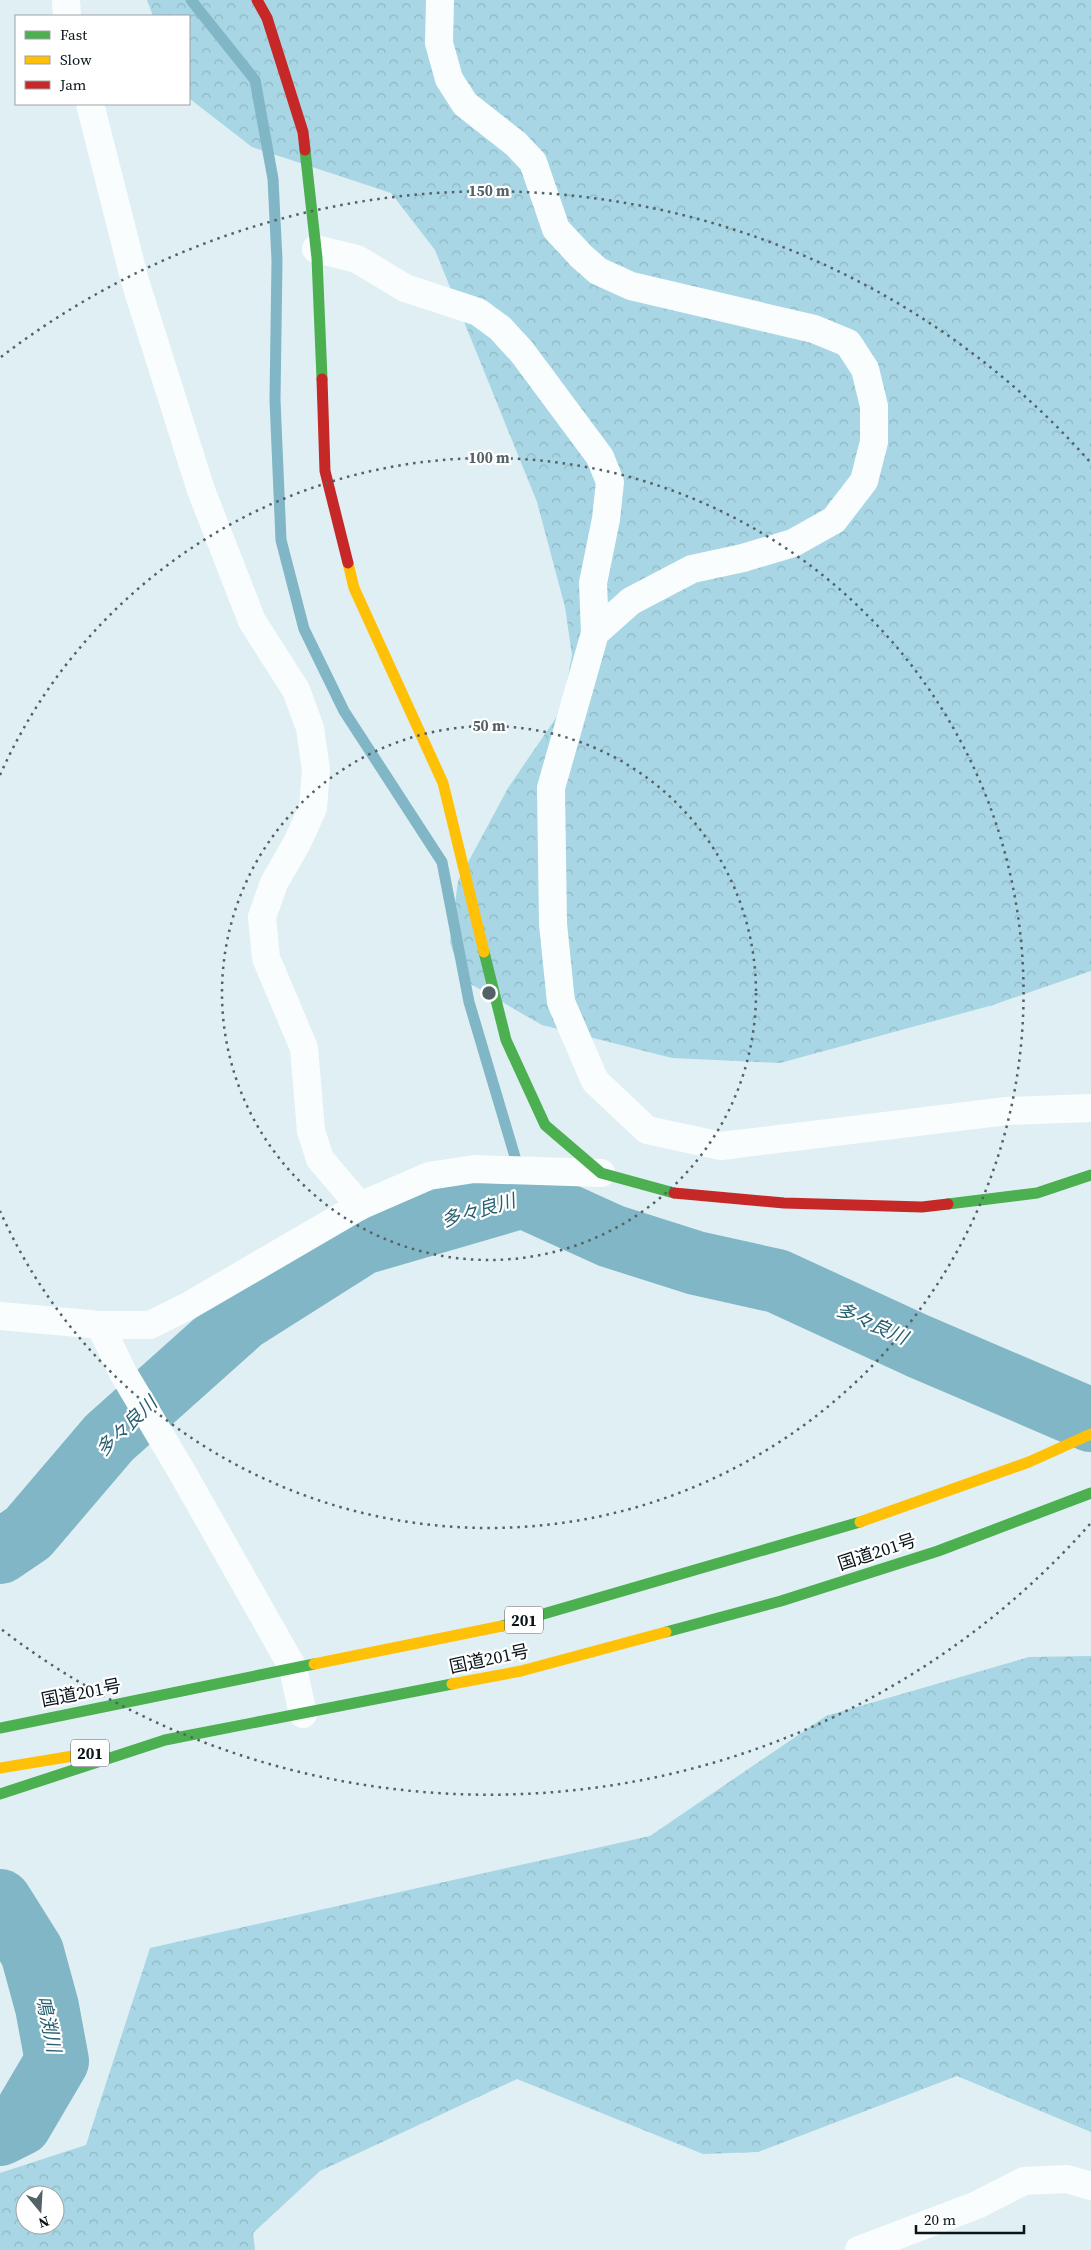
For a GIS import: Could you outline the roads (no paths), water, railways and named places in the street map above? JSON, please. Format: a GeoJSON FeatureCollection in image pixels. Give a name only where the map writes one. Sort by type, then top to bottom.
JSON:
{"type":"FeatureCollection","features":[{"type":"Feature","properties":{"kind":"main road"},"geometry":{"type":"LineString","coordinates":[[257,0],[267,18],[303,132],[316,249],[325,471],[354,588],[443,783],[506,1040],[546,1125],[601,1172],[675,1193],[784,1204],[922,1207],[1037,1193],[1091,1175]]}},
{"type":"Feature","properties":{"kind":"main road","name":"国道201号"},"geometry":{"type":"LineString","coordinates":[[3,1727],[515,1623],[850,1526],[1030,1462],[1091,1434]]}},
{"type":"Feature","properties":{"kind":"main road","name":"国道201号"},"geometry":{"type":"LineString","coordinates":[[0,1794],[165,1740],[521,1671],[782,1601],[938,1551],[1091,1493]]}},
{"type":"Feature","properties":{"kind":"main road","name":"201"},"geometry":{"type":"LineString","coordinates":[[0,1768],[165,1740]]}},
{"type":"Feature","properties":{"kind":"street"},"geometry":{"type":"LineString","coordinates":[[66,0],[67,15]]}},
{"type":"Feature","properties":{"kind":"street"},"geometry":{"type":"LineString","coordinates":[[440,0],[439,43],[449,79],[465,104],[516,144],[533,162],[556,229],[598,271],[631,286],[814,329],[848,342],[865,369],[874,406],[874,442],[864,481],[834,520],[793,542],[743,558],[692,569],[631,601],[595,632]]}},
{"type":"Feature","properties":{"kind":"street"},"geometry":{"type":"LineString","coordinates":[[90,105],[135,281],[201,490],[252,621],[296,690],[310,728],[316,770],[313,808],[297,843],[274,883],[262,917],[266,958],[304,1048],[311,1131],[320,1160],[360,1206]]}},
{"type":"Feature","properties":{"kind":"street"},"geometry":{"type":"LineString","coordinates":[[316,249],[357,259],[405,288],[478,312],[500,328],[522,352],[600,458],[610,482],[606,518],[593,582],[595,632],[551,788],[553,924],[561,1002],[595,1081],[647,1130],[721,1146],[1007,1111],[1091,1108]]}},
{"type":"Feature","properties":{"kind":"street"},"geometry":{"type":"LineString","coordinates":[[0,1316],[100,1325],[150,1325],[190,1305],[360,1206],[428,1176],[474,1169],[601,1172]]}},
{"type":"Feature","properties":{"kind":"street"},"geometry":{"type":"LineString","coordinates":[[100,1325],[122,1371],[182,1472],[292,1668],[303,1714]]}},
{"type":"Feature","properties":{"kind":"street"},"geometry":{"type":"LineString","coordinates":[[859,2250],[977,2205],[1024,2181],[1067,2179],[1091,2186]]}},
{"type":"Feature","properties":{"kind":"waterway"},"geometry":{"type":"LineString","coordinates":[[191,0],[255,80],[273,179],[277,260],[275,400],[281,540],[304,629],[344,711],[442,862],[469,1002],[521,1177],[523,1196]]}},
{"type":"Feature","properties":{"kind":"waterway","name":"多々良川"},"geometry":{"type":"LineString","coordinates":[[0,1552],[28,1533],[109,1438],[242,1319],[362,1243],[523,1196],[611,1236],[696,1263],[777,1281],[918,1346],[1091,1420]]}},
{"type":"Feature","properties":{"kind":"waterway","name":"鳴渕川"},"geometry":{"type":"LineString","coordinates":[[0,1901],[32,1952],[47,2007],[57,2061],[20,2124],[0,2134]]}}]}
